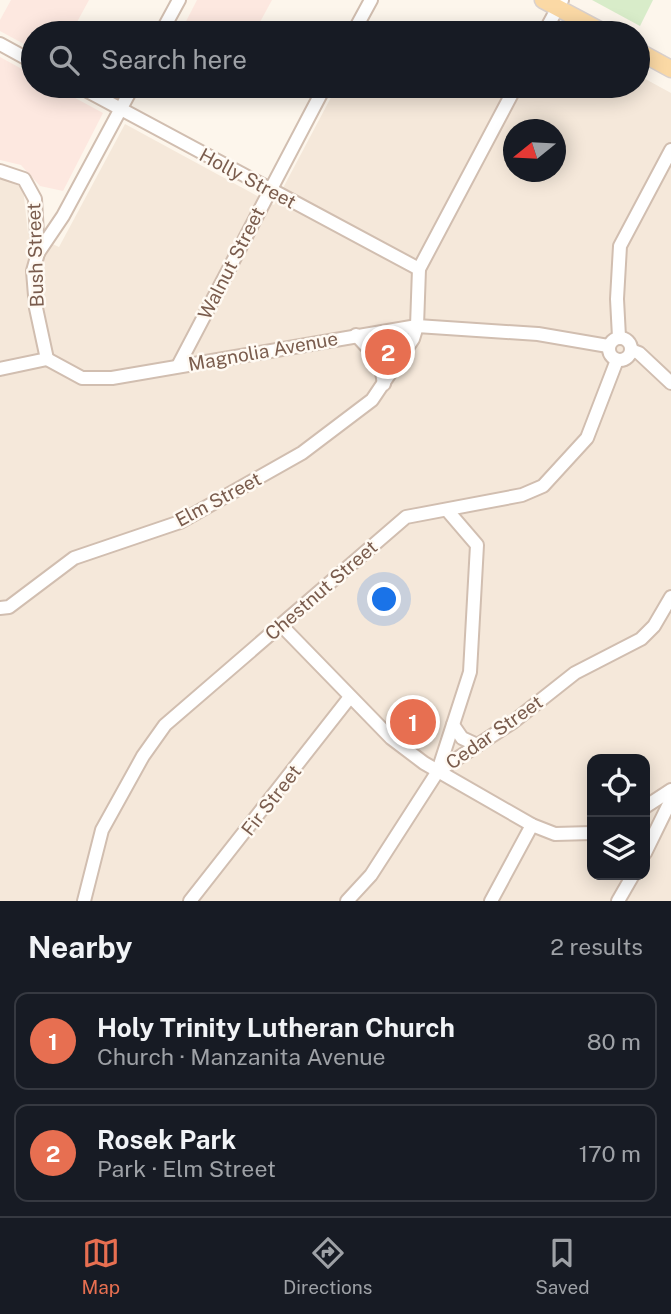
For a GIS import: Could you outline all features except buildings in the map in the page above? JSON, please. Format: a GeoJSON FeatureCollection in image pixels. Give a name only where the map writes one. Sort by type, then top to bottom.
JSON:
{"type":"FeatureCollection","features":[{"type":"Feature","properties":{"kind":"main road"},"geometry":{"type":"LineString","coordinates":[[554,3],[585,21]]}},
{"type":"Feature","properties":{"kind":"main road"},"geometry":{"type":"LineString","coordinates":[[650,58],[671,69]]}},
{"type":"Feature","properties":{"kind":"street"},"geometry":{"type":"LineString","coordinates":[[168,21],[179,0]]}},
{"type":"Feature","properties":{"kind":"street"},"geometry":{"type":"LineString","coordinates":[[360,21],[371,0]]}},
{"type":"Feature","properties":{"kind":"street"},"geometry":{"type":"LineString","coordinates":[[548,21],[554,3]]}},
{"type":"Feature","properties":{"kind":"street"},"geometry":{"type":"LineString","coordinates":[[0,44],[21,55]]}},
{"type":"Feature","properties":{"kind":"street","name":"Holly Street"},"geometry":{"type":"LineString","coordinates":[[101,98],[419,269]]}},
{"type":"Feature","properties":{"kind":"street"},"geometry":{"type":"LineString","coordinates":[[38,253],[63,216],[125,98]]}},
{"type":"Feature","properties":{"kind":"street","name":"Walnut Street"},"geometry":{"type":"LineString","coordinates":[[178,366],[319,98]]}},
{"type":"Feature","properties":{"kind":"street","name":"Elm Street"},"geometry":{"type":"LineString","coordinates":[[0,608],[9,607],[74,558],[180,522],[302,453],[372,400],[413,340],[417,326],[419,269],[510,98]]}},
{"type":"Feature","properties":{"kind":"street"},"geometry":{"type":"LineString","coordinates":[[619,337],[617,299],[620,246],[671,150]]}},
{"type":"Feature","properties":{"kind":"street","name":"Bush Street"},"geometry":{"type":"LineString","coordinates":[[0,171],[15,173],[31,188],[35,199],[38,253],[33,271],[36,308],[47,359]]}},
{"type":"Feature","properties":{"kind":"street","name":"Magnolia Avenue"},"geometry":{"type":"LineString","coordinates":[[47,359],[82,378],[112,378],[417,326],[538,334],[608,346]]}},
{"type":"Feature","properties":{"kind":"street"},"geometry":{"type":"LineString","coordinates":[[356,335],[380,361],[384,384]]}},
{"type":"Feature","properties":{"kind":"street"},"geometry":{"type":"LineString","coordinates":[[619,337],[627,339],[631,350],[628,357],[617,360],[609,352],[608,346],[619,337]]}},
{"type":"Feature","properties":{"kind":"street"},"geometry":{"type":"LineString","coordinates":[[631,350],[639,353],[671,383]]}},
{"type":"Feature","properties":{"kind":"street"},"geometry":{"type":"LineString","coordinates":[[0,369],[47,359]]}},
{"type":"Feature","properties":{"kind":"street","name":"Chestnut Street"},"geometry":{"type":"LineString","coordinates":[[84,901],[102,830],[142,756],[165,725],[406,517],[522,495],[543,486],[587,438],[617,360]]}},
{"type":"Feature","properties":{"kind":"street"},"geometry":{"type":"LineString","coordinates":[[438,771],[470,672],[477,545],[447,510]]}},
{"type":"Feature","properties":{"kind":"street","name":"Cedar Street"},"geometry":{"type":"LineString","coordinates":[[347,901],[372,875],[438,771],[513,722],[575,673],[641,639],[654,626],[671,597]]}},
{"type":"Feature","properties":{"kind":"street"},"geometry":{"type":"LineString","coordinates":[[281,625],[391,738],[438,771],[532,825],[555,834],[587,833]]}},
{"type":"Feature","properties":{"kind":"street","name":"Fir Street"},"geometry":{"type":"LineString","coordinates":[[190,901],[350,697]]}},
{"type":"Feature","properties":{"kind":"street"},"geometry":{"type":"LineString","coordinates":[[453,725],[462,738],[477,745]]}},
{"type":"Feature","properties":{"kind":"street"},"geometry":{"type":"LineString","coordinates":[[650,804],[671,790]]}},
{"type":"Feature","properties":{"kind":"street"},"geometry":{"type":"LineString","coordinates":[[650,843],[671,800]]}},
{"type":"Feature","properties":{"kind":"street"},"geometry":{"type":"LineString","coordinates":[[491,901],[532,825]]}},
{"type":"Feature","properties":{"kind":"street"},"geometry":{"type":"LineString","coordinates":[[618,901],[630,880]]}},
{"type":"Feature","properties":{"kind":"shaded area"},"geometry":{"type":"Polygon","coordinates":[[[11,0],[89,0],[78,21],[21,21],[21,42],[0,31],[0,20],[11,0]]]}},
{"type":"Feature","properties":{"kind":"shaded area"},"geometry":{"type":"Polygon","coordinates":[[[197,0],[272,0],[261,21],[186,21],[197,0]]]}},
{"type":"Feature","properties":{"kind":"shaded area"},"geometry":{"type":"Polygon","coordinates":[[[0,57],[21,68],[21,98],[75,98],[103,113],[63,191],[40,186],[21,165],[0,160],[0,57]]]}},
{"type":"Feature","properties":{"kind":"shaded area"},"geometry":{"type":"Polygon","coordinates":[[[650,82],[671,93],[671,901],[0,901],[0,177],[23,188],[28,233],[59,247],[125,124],[274,205],[331,98],[650,98],[650,82]]]}},
{"type":"Feature","properties":{"kind":"green space"},"geometry":{"type":"Polygon","coordinates":[[[592,0],[653,0],[642,21],[631,21],[592,0]]]}},
{"type":"Feature","properties":{"kind":"place","name":"Rosek Park"},"geometry":{"type":"Point","coordinates":[388,352]}},
{"type":"Feature","properties":{"kind":"place","name":"Holy Trinity Lutheran Church"},"geometry":{"type":"Point","coordinates":[413,722]}}]}
